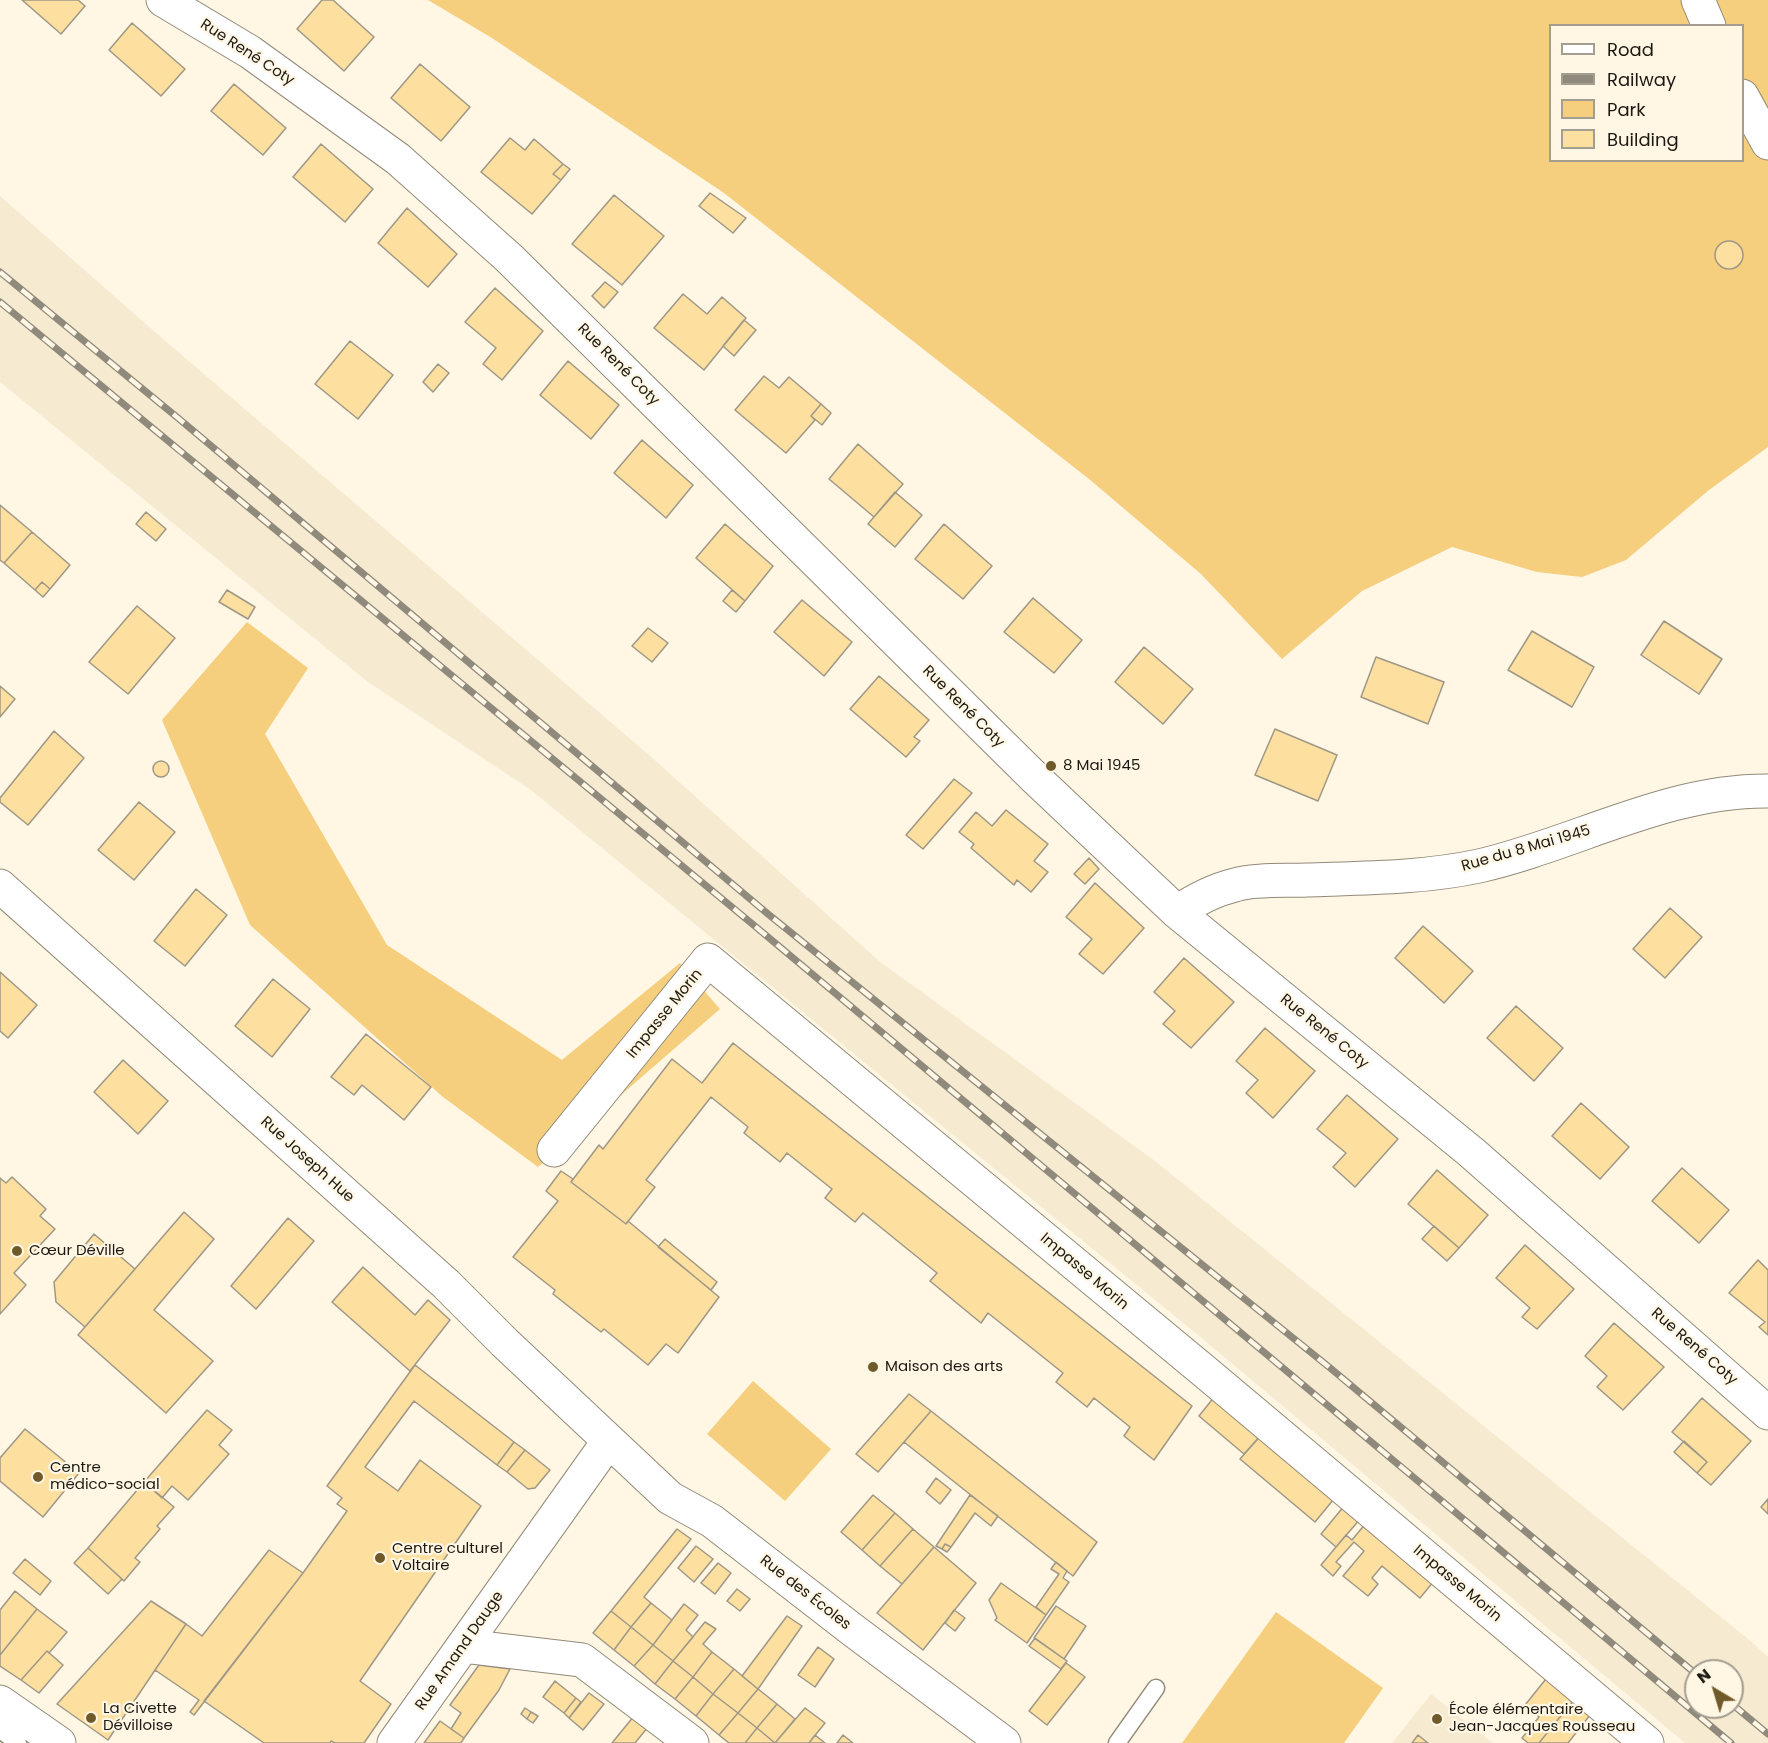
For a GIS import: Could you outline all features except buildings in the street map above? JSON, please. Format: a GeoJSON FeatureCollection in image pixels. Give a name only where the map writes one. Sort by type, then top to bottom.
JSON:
{"type":"FeatureCollection","features":[{"type":"Feature","properties":{"kind":"street","name":"Rue René Coty"},"geometry":{"type":"LineString","coordinates":[[164,0],[250,52],[398,159],[509,258],[1035,778],[1177,912],[1471,1152],[1768,1413]]}},
{"type":"Feature","properties":{"kind":"street"},"geometry":{"type":"LineString","coordinates":[[1698,0],[1708,24]]}},
{"type":"Feature","properties":{"kind":"street"},"geometry":{"type":"LineString","coordinates":[[1744,98],[1768,143]]}},
{"type":"Feature","properties":{"kind":"street","name":"Rue du 8 Mai 1945"},"geometry":{"type":"LineString","coordinates":[[1177,912],[1200,898],[1236,884],[1405,877],[1479,866],[1662,807],[1740,791],[1768,791]]}},
{"type":"Feature","properties":{"kind":"street","name":"Rue Joseph Hue"},"geometry":{"type":"LineString","coordinates":[[0,885],[446,1284],[608,1442]]}},
{"type":"Feature","properties":{"kind":"street","name":"Impasse Morin"},"geometry":{"type":"LineString","coordinates":[[554,1150],[708,960],[1204,1371],[1647,1743]]}},
{"type":"Feature","properties":{"kind":"street","name":"Rue Amand Dauge"},"geometry":{"type":"LineString","coordinates":[[394,1743],[608,1442]]}},
{"type":"Feature","properties":{"kind":"street","name":"Rue des Écoles"},"geometry":{"type":"LineString","coordinates":[[608,1442],[670,1498],[712,1521],[1004,1743]]}},
{"type":"Feature","properties":{"kind":"street"},"geometry":{"type":"LineString","coordinates":[[464,1646],[582,1660],[692,1743]]}},
{"type":"Feature","properties":{"kind":"street"},"geometry":{"type":"LineString","coordinates":[[0,1702],[59,1743]]}},
{"type":"Feature","properties":{"kind":"lane"},"geometry":{"type":"LineString","coordinates":[[1117,1743],[1156,1688]]}},
{"type":"Feature","properties":{"kind":"lane"},"geometry":{"type":"LineString","coordinates":[[0,1730],[18,1743]]}},
{"type":"Feature","properties":{"kind":"shaded area"},"geometry":{"type":"Polygon","coordinates":[[[0,196],[163,339],[649,755],[879,961],[1155,1161],[1753,1643],[1768,1657],[1768,1743],[1685,1743],[1198,1335],[531,790],[368,682],[0,382],[0,196]]]}},
{"type":"Feature","properties":{"kind":"shaded area","name":"École élémentaire Jean-Jacques Rousseau"},"geometry":{"type":"Polygon","coordinates":[[[1431,1694],[1493,1743],[1392,1743],[1431,1694]]]}},
{"type":"Feature","properties":{"kind":"green space"},"geometry":{"type":"Polygon","coordinates":[[[428,0],[1768,0],[1768,447],[1709,490],[1626,560],[1582,577],[1537,572],[1452,547],[1362,591],[1282,659],[1201,574],[1089,479],[724,193],[492,38],[428,0]]]}},
{"type":"Feature","properties":{"kind":"green space"},"geometry":{"type":"Polygon","coordinates":[[[247,622],[308,668],[265,734],[387,945],[562,1060],[680,963],[720,1009],[538,1167],[443,1097],[250,925],[162,720],[247,622]]]}},
{"type":"Feature","properties":{"kind":"green space"},"geometry":{"type":"Polygon","coordinates":[[[753,1381],[831,1449],[785,1501],[707,1434],[753,1381]]]}},
{"type":"Feature","properties":{"kind":"green space"},"geometry":{"type":"Polygon","coordinates":[[[1276,1612],[1383,1688],[1344,1743],[1182,1743],[1276,1612]]]}},
{"type":"Feature","properties":{"kind":"railway"},"geometry":{"type":"LineString","coordinates":[[0,272],[178,418],[768,914],[1329,1367],[1684,1664]]}},
{"type":"Feature","properties":{"kind":"railway"},"geometry":{"type":"LineString","coordinates":[[0,302],[756,927],[1731,1743]]}},
{"type":"Feature","properties":{"kind":"railway"},"geometry":{"type":"LineString","coordinates":[[1744,1714],[1768,1734]]}},
{"type":"Feature","properties":{"kind":"place","name":"8 Mai 1945"},"geometry":{"type":"Point","coordinates":[1051,766]}},
{"type":"Feature","properties":{"kind":"place","name":"Cœur Déville"},"geometry":{"type":"Point","coordinates":[17,1251]}},
{"type":"Feature","properties":{"kind":"place","name":"Maison des arts"},"geometry":{"type":"Point","coordinates":[873,1367]}},
{"type":"Feature","properties":{"kind":"place","name":"Centre médico-social"},"geometry":{"type":"Point","coordinates":[38,1477]}},
{"type":"Feature","properties":{"kind":"place","name":"Centre culturel Voltaire"},"geometry":{"type":"Point","coordinates":[380,1558]}},
{"type":"Feature","properties":{"kind":"place","name":"La Civette Dévilloise"},"geometry":{"type":"Point","coordinates":[91,1718]}},
{"type":"Feature","properties":{"kind":"place","name":"École élémentaire Jean-Jacques Rousseau"},"geometry":{"type":"Point","coordinates":[1437,1719]}}]}
